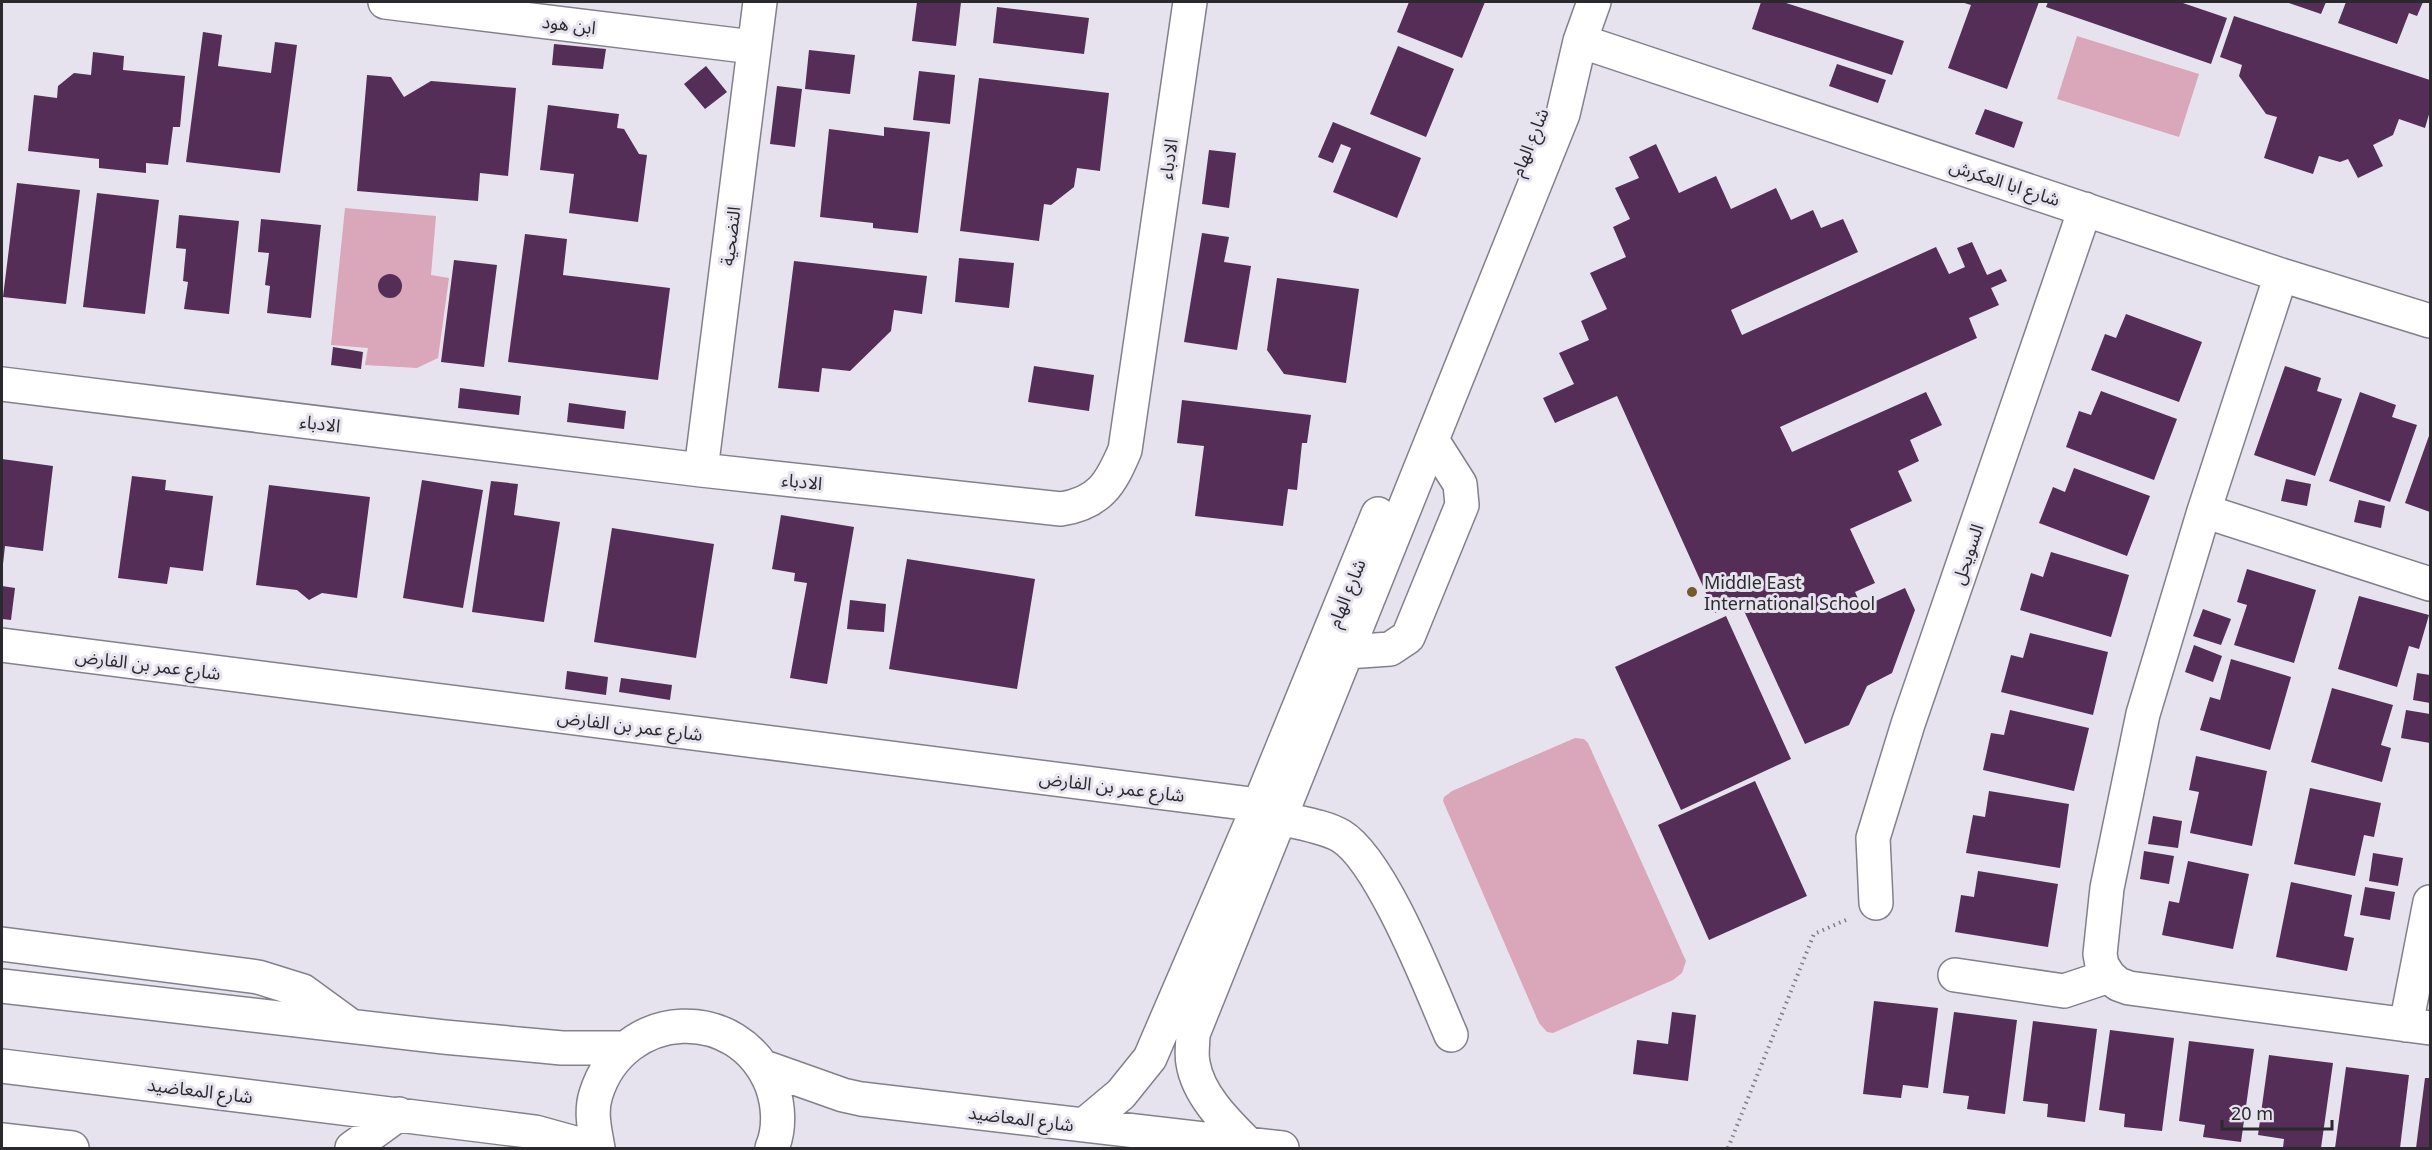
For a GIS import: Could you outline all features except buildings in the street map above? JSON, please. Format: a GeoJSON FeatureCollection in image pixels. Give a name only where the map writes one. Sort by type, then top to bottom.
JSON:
{"type":"FeatureCollection","features":[{"type":"Feature","properties":{"kind":"street","name":"ابن هود"},"geometry":{"type":"LineString","coordinates":[[386,2],[753,47]]}},
{"type":"Feature","properties":{"kind":"street","name":"التضحية"},"geometry":{"type":"LineString","coordinates":[[702,470],[760,2]]}},
{"type":"Feature","properties":{"kind":"street","name":"الادباء"},"geometry":{"type":"LineString","coordinates":[[2,384],[702,470],[1061,509],[1078,507],[1098,495],[1112,480],[1125,450],[1191,2]]}},
{"type":"Feature","properties":{"kind":"street","name":"شارع الهام"},"geometry":{"type":"LineString","coordinates":[[1084,1125],[1121,1095],[1150,1058],[1347,652],[1563,114],[1580,41],[1594,2]]}},
{"type":"Feature","properties":{"kind":"street","name":"شارع الهام"},"geometry":{"type":"LineString","coordinates":[[1248,1144],[1224,1120],[1204,1093],[1192,1063],[1193,1034],[1270,811],[1548,97],[1580,41]]}},
{"type":"Feature","properties":{"kind":"street","name":"شارع ابا العكرش"},"geometry":{"type":"LineString","coordinates":[[1580,41],[2281,275],[2430,321]]}},
{"type":"Feature","properties":{"kind":"street","name":"السويحل"},"geometry":{"type":"LineString","coordinates":[[1876,903],[1873,838],[1908,724],[2085,209]]}},
{"type":"Feature","properties":{"kind":"street"},"geometry":{"type":"LineString","coordinates":[[2281,275],[2204,511],[2143,714],[2107,888],[2100,954],[2102,965],[2118,984],[2129,988],[2418,1026],[2430,902]]}},
{"type":"Feature","properties":{"kind":"street"},"geometry":{"type":"LineString","coordinates":[[1347,652],[1390,649],[1408,637],[1462,505],[1460,484],[1432,440]]}},
{"type":"Feature","properties":{"kind":"street"},"geometry":{"type":"LineString","coordinates":[[2204,511],[2430,584]]}},
{"type":"Feature","properties":{"kind":"street","name":"شارع عمر بن الفارض"},"geometry":{"type":"LineString","coordinates":[[2,645],[1270,811],[1340,835],[1351,843],[1369,864],[1407,935],[1451,1035]]}},
{"type":"Feature","properties":{"kind":"street"},"geometry":{"type":"LineString","coordinates":[[2,944],[258,977],[303,991],[352,1027]]}},
{"type":"Feature","properties":{"kind":"street"},"geometry":{"type":"LineString","coordinates":[[1955,975],[2064,991],[2109,976]]}},
{"type":"Feature","properties":{"kind":"street"},"geometry":{"type":"LineString","coordinates":[[2,986],[352,1027],[562,1048],[624,1048]]}},
{"type":"Feature","properties":{"kind":"street"},"geometry":{"type":"LineString","coordinates":[[598,1149],[593,1123],[595,1096],[606,1070],[624,1048],[651,1031],[682,1025],[714,1029],[742,1044],[765,1068],[778,1101],[777,1137],[772,1149]]}},
{"type":"Feature","properties":{"kind":"street","name":"شارع المعاضيد"},"geometry":{"type":"LineString","coordinates":[[2,1066],[535,1132],[593,1149]]}},
{"type":"Feature","properties":{"kind":"street","name":"شارع المعاضيد"},"geometry":{"type":"LineString","coordinates":[[765,1068],[861,1099],[1282,1149]]}},
{"type":"Feature","properties":{"kind":"street"},"geometry":{"type":"LineString","coordinates":[[352,1149],[399,1114]]}},
{"type":"Feature","properties":{"kind":"street"},"geometry":{"type":"LineString","coordinates":[[2,1140],[72,1149]]}},
{"type":"Feature","properties":{"kind":"path"},"geometry":{"type":"LineString","coordinates":[[1728,1149],[1814,934],[1841,924],[1876,903]]}},
{"type":"Feature","properties":{"kind":"shaded area"},"geometry":{"type":"Polygon","coordinates":[[[2077,36],[2199,74],[2179,137],[2057,99],[2077,36]]]}},
{"type":"Feature","properties":{"kind":"shaded area"},"geometry":{"type":"Polygon","coordinates":[[[345,208],[436,216],[431,275],[449,278],[438,358],[417,368],[365,365],[368,348],[331,345],[345,208]]]}},
{"type":"Feature","properties":{"kind":"shaded area"},"geometry":{"type":"Polygon","coordinates":[[[1575,738],[1584,739],[1588,743],[1686,961],[1682,973],[1673,980],[1553,1033],[1547,1032],[1539,1023],[1443,801],[1444,797],[1452,791],[1575,738]]]}},
{"type":"Feature","properties":{"kind":"place","name":"Middle East International School"},"geometry":{"type":"Point","coordinates":[1692,592]}}]}
